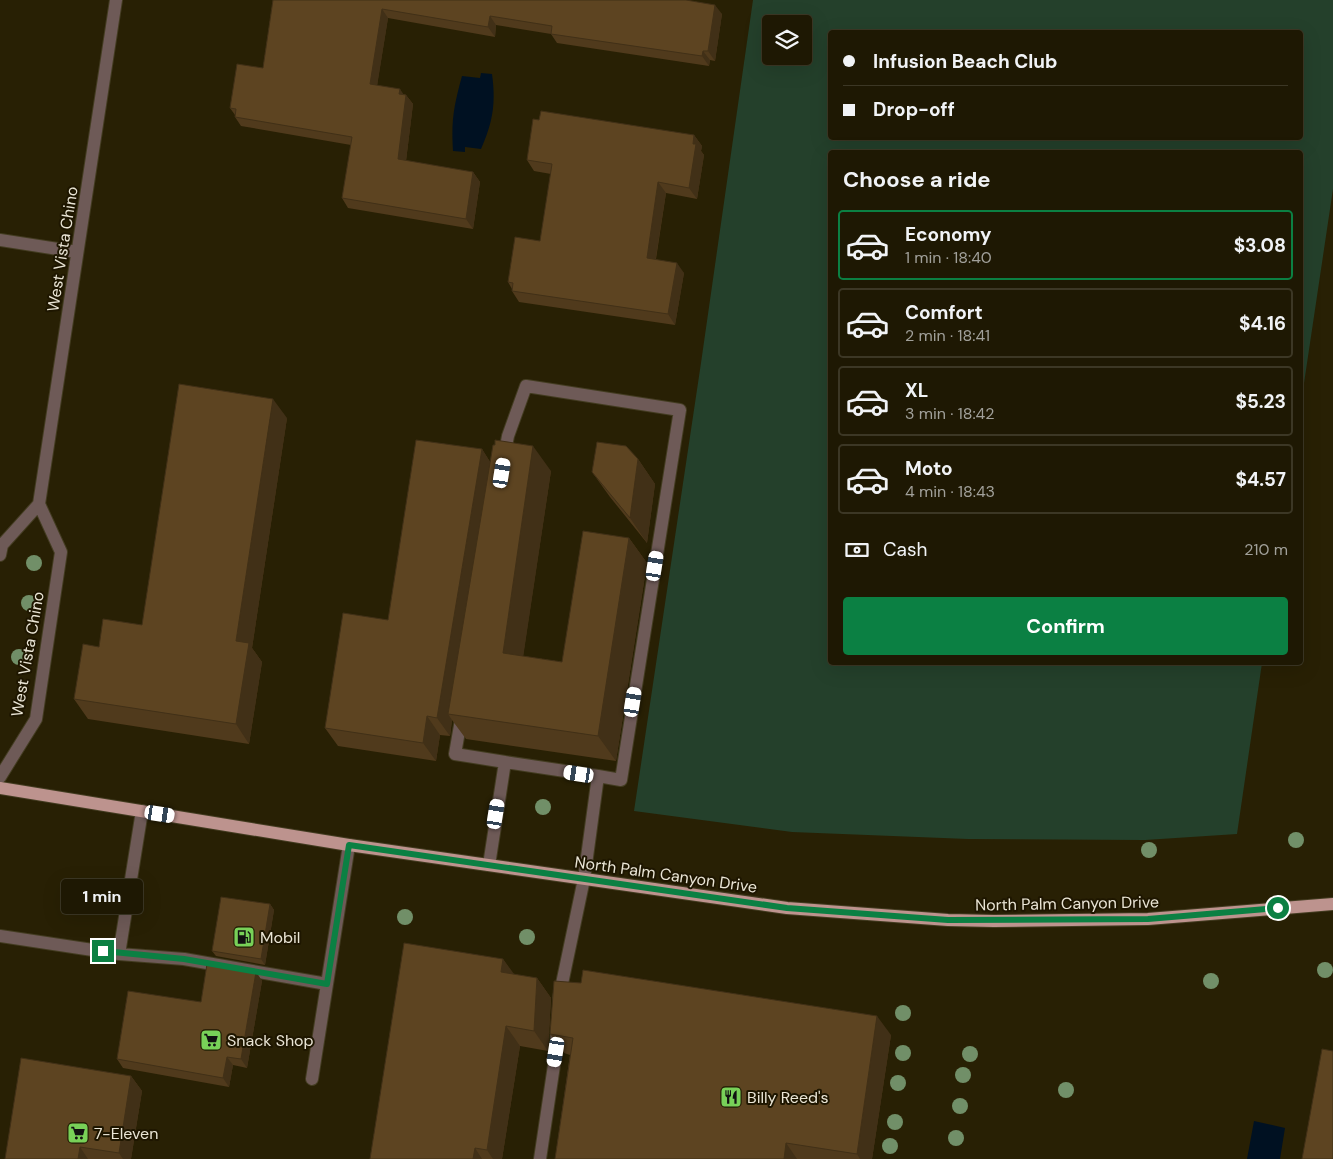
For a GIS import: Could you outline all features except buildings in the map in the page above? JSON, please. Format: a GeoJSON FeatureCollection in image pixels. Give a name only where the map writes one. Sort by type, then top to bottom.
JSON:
{"type":"FeatureCollection","features":[{"type":"Feature","properties":{"kind":"main road","name":"North Palm Canyon Drive"},"geometry":{"type":"LineString","coordinates":[[0,788],[349,845],[787,908],[948,920],[1148,919],[1333,904]]}},
{"type":"Feature","properties":{"kind":"street","name":"West Vista Chino"},"geometry":{"type":"LineString","coordinates":[[0,776],[36,719],[61,552],[39,504],[116,0]]}},
{"type":"Feature","properties":{"kind":"street"},"geometry":{"type":"LineString","coordinates":[[0,240],[77,252]]}},
{"type":"Feature","properties":{"kind":"street"},"geometry":{"type":"LineString","coordinates":[[463,706],[455,754],[621,780],[680,410],[526,386],[508,436],[503,465]]}},
{"type":"Feature","properties":{"kind":"street"},"geometry":{"type":"LineString","coordinates":[[0,555],[2,545],[39,504]]}},
{"type":"Feature","properties":{"kind":"street"},"geometry":{"type":"LineString","coordinates":[[489,865],[504,762]]}},
{"type":"Feature","properties":{"kind":"street"},"geometry":{"type":"LineString","coordinates":[[540,1159],[556,1052],[559,999],[584,878],[598,776]]}},
{"type":"Feature","properties":{"kind":"street"},"geometry":{"type":"LineString","coordinates":[[119,954],[142,811]]}},
{"type":"Feature","properties":{"kind":"street"},"geometry":{"type":"LineString","coordinates":[[312,1079],[349,845]]}},
{"type":"Feature","properties":{"kind":"street"},"geometry":{"type":"LineString","coordinates":[[0,936],[119,954],[184,959],[327,984]]}},
{"type":"Feature","properties":{"kind":"green space"},"geometry":{"type":"Polygon","coordinates":[[[753,0],[1333,0],[1333,189],[1303,390],[1303,150],[828,150],[828,665],[1262,665],[1237,834],[1145,840],[968,839],[792,832],[634,811],[753,0]]]}},
{"type":"Feature","properties":{"kind":"water"},"geometry":{"type":"Polygon","coordinates":[[[481,73],[492,74],[493,84],[491,121],[485,139],[481,149],[465,147],[465,152],[453,151],[452,130],[454,113],[462,76],[480,78],[481,73]]]}},
{"type":"Feature","properties":{"kind":"water"},"geometry":{"type":"Polygon","coordinates":[[[1254,1121],[1285,1128],[1280,1159],[1247,1159],[1254,1121]]]}},
{"type":"Feature","properties":{"kind":"place","name":"Mobil"},"geometry":{"type":"Point","coordinates":[244,937]}},
{"type":"Feature","properties":{"kind":"place","name":"Snack Shop"},"geometry":{"type":"Point","coordinates":[211,1040]}},
{"type":"Feature","properties":{"kind":"place","name":"Billy Reed's"},"geometry":{"type":"Point","coordinates":[731,1097]}},
{"type":"Feature","properties":{"kind":"place","name":"7-Eleven"},"geometry":{"type":"Point","coordinates":[78,1133]}},
{"type":"Feature","properties":{"kind":"route"},"geometry":{"type":"LineString","coordinates":[[103,951],[184,959],[327,984],[349,845],[787,908],[948,920],[1148,919],[1278,908]]}}]}
